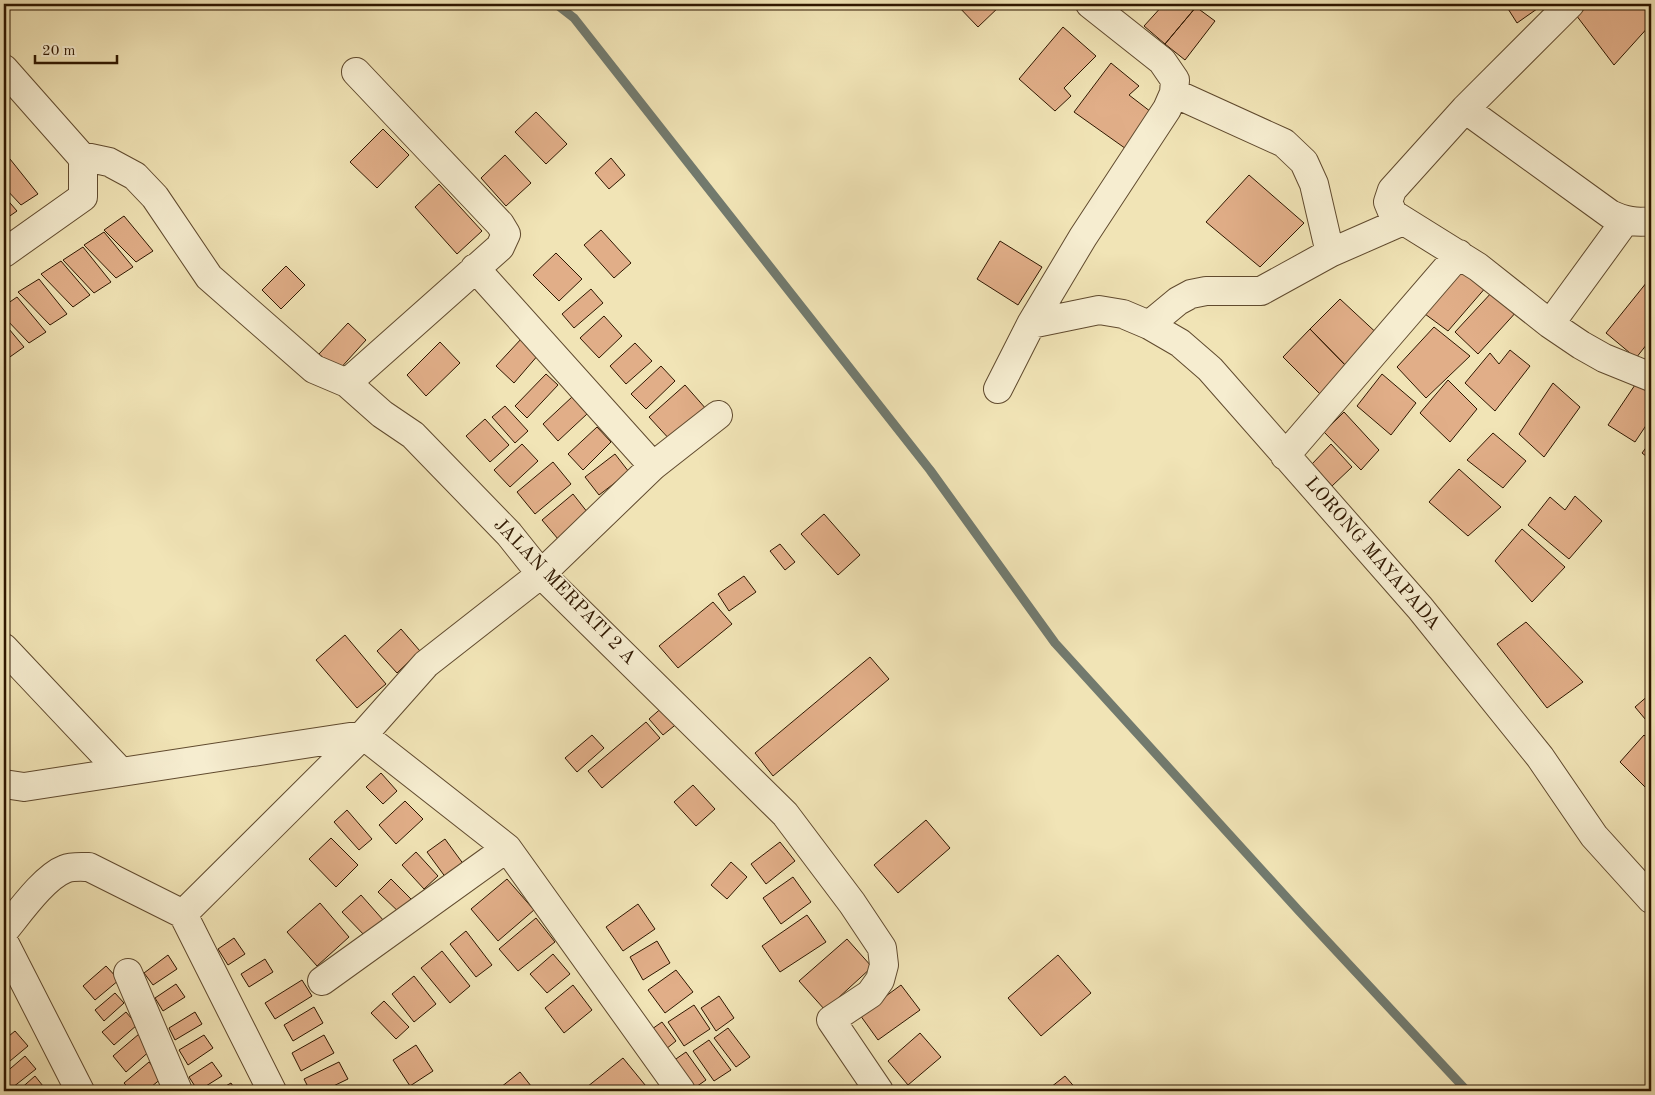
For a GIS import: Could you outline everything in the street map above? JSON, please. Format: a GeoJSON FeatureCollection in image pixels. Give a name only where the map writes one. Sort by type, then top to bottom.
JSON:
{"type":"FeatureCollection","features":[{"type":"Feature","properties":{"kind":"street"},"geometry":{"type":"LineString","coordinates":[[998,389],[1031,324],[1083,237],[1167,110],[1174,93],[1175,80],[1162,61],[1090,4]]}},
{"type":"Feature","properties":{"kind":"street"},"geometry":{"type":"LineString","coordinates":[[1570,4],[1465,109],[1389,195],[1388,202],[1393,214],[1478,267],[1550,324],[1604,358],[1651,377]]}},
{"type":"Feature","properties":{"kind":"street"},"geometry":{"type":"LineString","coordinates":[[4,69],[81,156],[83,162],[84,196],[4,253]]}},
{"type":"Feature","properties":{"kind":"street"},"geometry":{"type":"LineString","coordinates":[[347,383],[500,246],[506,234],[500,224],[356,72]]}},
{"type":"Feature","properties":{"kind":"street"},"geometry":{"type":"LineString","coordinates":[[1174,93],[1284,143],[1304,162],[1314,184],[1330,253]]}},
{"type":"Feature","properties":{"kind":"street"},"geometry":{"type":"LineString","coordinates":[[1465,109],[1610,214],[1638,221],[1550,324]]}},
{"type":"Feature","properties":{"kind":"street","name":"JALAN MERPATI 2 A"},"geometry":{"type":"LineString","coordinates":[[81,156],[109,162],[135,176],[155,197],[209,277],[314,369],[347,383],[382,414],[412,435],[509,534],[541,574],[786,814],[852,903],[882,948],[884,965],[880,980],[870,994],[831,1020],[879,1091]]}},
{"type":"Feature","properties":{"kind":"street"},"geometry":{"type":"LineString","coordinates":[[1149,325],[1178,301],[1191,294],[1206,291],[1261,291],[1330,253],[1403,221]]}},
{"type":"Feature","properties":{"kind":"street"},"geometry":{"type":"LineString","coordinates":[[1285,456],[1458,254]]}},
{"type":"Feature","properties":{"kind":"street"},"geometry":{"type":"LineString","coordinates":[[475,268],[653,466]]}},
{"type":"Feature","properties":{"kind":"street","name":"LORONG MAYAPADA"},"geometry":{"type":"LineString","coordinates":[[1031,324],[1099,310],[1123,314],[1149,325],[1180,343],[1210,369],[1420,608],[1540,758],[1594,836],[1649,892]]}},
{"type":"Feature","properties":{"kind":"street"},"geometry":{"type":"LineString","coordinates":[[183,914],[363,735],[426,664],[541,574],[653,466],[718,414]]}},
{"type":"Feature","properties":{"kind":"street"},"geometry":{"type":"LineString","coordinates":[[4,648],[122,772]]}},
{"type":"Feature","properties":{"kind":"street"},"geometry":{"type":"LineString","coordinates":[[4,784],[24,786],[363,735],[507,848],[681,1091]]}},
{"type":"Feature","properties":{"kind":"street"},"geometry":{"type":"LineString","coordinates":[[322,981],[507,848]]}},
{"type":"Feature","properties":{"kind":"street"},"geometry":{"type":"LineString","coordinates":[[4,931],[41,888],[66,868],[89,867],[183,914],[272,1091]]}},
{"type":"Feature","properties":{"kind":"street"},"geometry":{"type":"LineString","coordinates":[[4,942],[80,1091]]}},
{"type":"Feature","properties":{"kind":"street"},"geometry":{"type":"LineString","coordinates":[[128,973],[178,1091]]}},
{"type":"Feature","properties":{"kind":"building"},"geometry":{"type":"Polygon","coordinates":[[[956,4],[1002,4],[978,27],[956,4]]]}},
{"type":"Feature","properties":{"kind":"building"},"geometry":{"type":"Polygon","coordinates":[[[1164,4],[1193,4],[1196,7],[1165,44],[1144,26],[1164,4]]]}},
{"type":"Feature","properties":{"kind":"building"},"geometry":{"type":"Polygon","coordinates":[[[1505,4],[1544,4],[1517,23],[1505,4]]]}},
{"type":"Feature","properties":{"kind":"building"},"geometry":{"type":"Polygon","coordinates":[[[1587,4],[1643,4],[1651,14],[1651,24],[1614,65],[1576,15],[1587,4]]]}},
{"type":"Feature","properties":{"kind":"building"},"geometry":{"type":"Polygon","coordinates":[[[1196,7],[1215,21],[1185,60],[1165,44],[1196,7]]]}},
{"type":"Feature","properties":{"kind":"building"},"geometry":{"type":"Polygon","coordinates":[[[1063,27],[1096,56],[1064,88],[1071,96],[1055,111],[1019,79],[1063,27]]]}},
{"type":"Feature","properties":{"kind":"building"},"geometry":{"type":"Polygon","coordinates":[[[1111,63],[1139,86],[1129,95],[1155,115],[1129,151],[1074,112],[1111,63]]]}},
{"type":"Feature","properties":{"kind":"building"},"geometry":{"type":"Polygon","coordinates":[[[536,112],[567,144],[546,164],[515,132],[536,112]]]}},
{"type":"Feature","properties":{"kind":"building"},"geometry":{"type":"Polygon","coordinates":[[[383,129],[409,155],[377,188],[350,162],[383,129]]]}},
{"type":"Feature","properties":{"kind":"building"},"geometry":{"type":"Polygon","coordinates":[[[505,155],[531,183],[506,206],[481,178],[505,155]]]}},
{"type":"Feature","properties":{"kind":"building"},"geometry":{"type":"Polygon","coordinates":[[[611,158],[625,175],[609,189],[595,173],[611,158]]]}},
{"type":"Feature","properties":{"kind":"building"},"geometry":{"type":"Polygon","coordinates":[[[10,159],[38,194],[21,205],[4,187],[4,163],[10,159]]]}},
{"type":"Feature","properties":{"kind":"building"},"geometry":{"type":"Polygon","coordinates":[[[1249,175],[1304,223],[1260,267],[1206,222],[1249,175]]]}},
{"type":"Feature","properties":{"kind":"building"},"geometry":{"type":"Polygon","coordinates":[[[439,184],[482,231],[457,254],[415,207],[439,184]]]}},
{"type":"Feature","properties":{"kind":"building"},"geometry":{"type":"Polygon","coordinates":[[[4,196],[17,211],[4,220],[4,196]]]}},
{"type":"Feature","properties":{"kind":"building"},"geometry":{"type":"Polygon","coordinates":[[[124,216],[153,251],[136,262],[104,230],[124,216]]]}},
{"type":"Feature","properties":{"kind":"building"},"geometry":{"type":"Polygon","coordinates":[[[601,230],[631,263],[614,278],[584,245],[601,230]]]}},
{"type":"Feature","properties":{"kind":"building"},"geometry":{"type":"Polygon","coordinates":[[[104,232],[133,267],[116,278],[84,245],[104,232]]]}},
{"type":"Feature","properties":{"kind":"building"},"geometry":{"type":"Polygon","coordinates":[[[1000,241],[1042,267],[1018,305],[977,279],[1000,241]]]}},
{"type":"Feature","properties":{"kind":"building"},"geometry":{"type":"Polygon","coordinates":[[[83,247],[111,282],[94,293],[63,260],[83,247]]]}},
{"type":"Feature","properties":{"kind":"building"},"geometry":{"type":"Polygon","coordinates":[[[556,253],[582,279],[559,301],[533,275],[556,253]]]}},
{"type":"Feature","properties":{"kind":"building"},"geometry":{"type":"Polygon","coordinates":[[[61,261],[90,295],[73,307],[41,274],[61,261]]]}},
{"type":"Feature","properties":{"kind":"building"},"geometry":{"type":"Polygon","coordinates":[[[286,266],[305,285],[281,309],[262,290],[286,266]]]}},
{"type":"Feature","properties":{"kind":"building"},"geometry":{"type":"Polygon","coordinates":[[[1464,268],[1487,286],[1448,331],[1425,314],[1464,268]]]}},
{"type":"Feature","properties":{"kind":"building"},"geometry":{"type":"Polygon","coordinates":[[[1651,277],[1651,339],[1636,358],[1606,333],[1651,277]]]}},
{"type":"Feature","properties":{"kind":"building"},"geometry":{"type":"Polygon","coordinates":[[[39,279],[67,314],[50,325],[18,292],[39,279]]]}},
{"type":"Feature","properties":{"kind":"building"},"geometry":{"type":"Polygon","coordinates":[[[591,289],[603,303],[574,328],[562,314],[591,289]]]}},
{"type":"Feature","properties":{"kind":"building"},"geometry":{"type":"Polygon","coordinates":[[[1493,291],[1518,310],[1478,354],[1455,332],[1493,291]]]}},
{"type":"Feature","properties":{"kind":"building"},"geometry":{"type":"Polygon","coordinates":[[[17,297],[46,332],[29,343],[4,317],[4,306],[17,297]]]}},
{"type":"Feature","properties":{"kind":"building"},"geometry":{"type":"Polygon","coordinates":[[[1340,299],[1382,338],[1351,371],[1310,329],[1340,299]]]}},
{"type":"Feature","properties":{"kind":"building"},"geometry":{"type":"Polygon","coordinates":[[[604,316],[622,336],[599,358],[580,338],[604,316]]]}},
{"type":"Feature","properties":{"kind":"building"},"geometry":{"type":"Polygon","coordinates":[[[4,323],[24,347],[7,359],[4,355],[4,323]]]}},
{"type":"Feature","properties":{"kind":"building"},"geometry":{"type":"Polygon","coordinates":[[[348,323],[366,340],[338,371],[319,354],[348,323]]]}},
{"type":"Feature","properties":{"kind":"building"},"geometry":{"type":"Polygon","coordinates":[[[1434,327],[1470,356],[1426,398],[1397,367],[1434,327]]]}},
{"type":"Feature","properties":{"kind":"building"},"geometry":{"type":"Polygon","coordinates":[[[1310,329],[1351,371],[1325,399],[1283,357],[1310,329]]]}},
{"type":"Feature","properties":{"kind":"building"},"geometry":{"type":"Polygon","coordinates":[[[522,338],[539,354],[514,383],[496,366],[522,338]]]}},
{"type":"Feature","properties":{"kind":"building"},"geometry":{"type":"Polygon","coordinates":[[[440,342],[460,363],[426,396],[407,375],[440,342]]]}},
{"type":"Feature","properties":{"kind":"building"},"geometry":{"type":"Polygon","coordinates":[[[635,343],[652,361],[626,384],[610,366],[635,343]]]}},
{"type":"Feature","properties":{"kind":"building"},"geometry":{"type":"Polygon","coordinates":[[[1510,350],[1530,366],[1495,411],[1465,383],[1490,353],[1499,364],[1510,350]]]}},
{"type":"Feature","properties":{"kind":"building"},"geometry":{"type":"Polygon","coordinates":[[[661,366],[675,381],[646,409],[631,394],[661,366]]]}},
{"type":"Feature","properties":{"kind":"building"},"geometry":{"type":"Polygon","coordinates":[[[546,374],[558,385],[527,418],[515,406],[546,374]]]}},
{"type":"Feature","properties":{"kind":"building"},"geometry":{"type":"Polygon","coordinates":[[[1382,374],[1416,403],[1391,435],[1357,406],[1382,374]]]}},
{"type":"Feature","properties":{"kind":"building"},"geometry":{"type":"Polygon","coordinates":[[[1448,380],[1477,409],[1450,442],[1420,413],[1448,380]]]}},
{"type":"Feature","properties":{"kind":"building"},"geometry":{"type":"Polygon","coordinates":[[[1637,382],[1651,389],[1651,418],[1635,442],[1608,425],[1637,382]]]}},
{"type":"Feature","properties":{"kind":"building"},"geometry":{"type":"Polygon","coordinates":[[[1553,383],[1580,407],[1544,457],[1519,434],[1553,383]]]}},
{"type":"Feature","properties":{"kind":"building"},"geometry":{"type":"Polygon","coordinates":[[[685,385],[707,410],[672,442],[649,417],[685,385]]]}},
{"type":"Feature","properties":{"kind":"building"},"geometry":{"type":"Polygon","coordinates":[[[572,397],[587,414],[558,441],[543,424],[572,397]]]}},
{"type":"Feature","properties":{"kind":"building"},"geometry":{"type":"Polygon","coordinates":[[[505,406],[528,431],[515,443],[492,417],[505,406]]]}},
{"type":"Feature","properties":{"kind":"building"},"geometry":{"type":"Polygon","coordinates":[[[1344,412],[1379,450],[1361,470],[1324,432],[1344,412]]]}},
{"type":"Feature","properties":{"kind":"building"},"geometry":{"type":"Polygon","coordinates":[[[485,419],[509,445],[490,462],[466,436],[485,419]]]}},
{"type":"Feature","properties":{"kind":"building"},"geometry":{"type":"Polygon","coordinates":[[[597,427],[611,442],[583,470],[568,454],[597,427]]]}},
{"type":"Feature","properties":{"kind":"building"},"geometry":{"type":"Polygon","coordinates":[[[1493,433],[1526,461],[1503,488],[1467,460],[1493,433]]]}},
{"type":"Feature","properties":{"kind":"building"},"geometry":{"type":"Polygon","coordinates":[[[1651,441],[1651,460],[1642,453],[1651,441]]]}},
{"type":"Feature","properties":{"kind":"building"},"geometry":{"type":"Polygon","coordinates":[[[522,444],[538,461],[510,487],[494,470],[522,444]]]}},
{"type":"Feature","properties":{"kind":"building"},"geometry":{"type":"Polygon","coordinates":[[[1331,444],[1352,467],[1332,486],[1312,464],[1331,444]]]}},
{"type":"Feature","properties":{"kind":"building"},"geometry":{"type":"Polygon","coordinates":[[[615,454],[629,472],[599,495],[585,477],[615,454]]]}},
{"type":"Feature","properties":{"kind":"building"},"geometry":{"type":"Polygon","coordinates":[[[553,462],[571,484],[535,514],[517,492],[553,462]]]}},
{"type":"Feature","properties":{"kind":"building"},"geometry":{"type":"Polygon","coordinates":[[[1459,469],[1501,507],[1468,536],[1429,502],[1459,469]]]}},
{"type":"Feature","properties":{"kind":"building"},"geometry":{"type":"Polygon","coordinates":[[[573,494],[588,513],[558,539],[542,520],[573,494]]]}},
{"type":"Feature","properties":{"kind":"building"},"geometry":{"type":"Polygon","coordinates":[[[1575,496],[1602,521],[1569,559],[1528,525],[1550,497],[1565,510],[1575,496]]]}},
{"type":"Feature","properties":{"kind":"building"},"geometry":{"type":"Polygon","coordinates":[[[824,514],[860,555],[838,575],[801,534],[824,514]]]}},
{"type":"Feature","properties":{"kind":"building"},"geometry":{"type":"Polygon","coordinates":[[[1522,529],[1565,567],[1532,602],[1495,561],[1522,529]]]}},
{"type":"Feature","properties":{"kind":"building"},"geometry":{"type":"Polygon","coordinates":[[[780,544],[795,562],[785,570],[770,551],[780,544]]]}},
{"type":"Feature","properties":{"kind":"building"},"geometry":{"type":"Polygon","coordinates":[[[744,576],[756,592],[729,611],[718,594],[744,576]]]}},
{"type":"Feature","properties":{"kind":"building"},"geometry":{"type":"Polygon","coordinates":[[[713,602],[732,624],[678,668],[659,646],[713,602]]]}},
{"type":"Feature","properties":{"kind":"building"},"geometry":{"type":"Polygon","coordinates":[[[1526,622],[1583,682],[1547,708],[1497,644],[1526,622]]]}},
{"type":"Feature","properties":{"kind":"building"},"geometry":{"type":"Polygon","coordinates":[[[401,629],[420,651],[397,673],[377,651],[401,629]]]}},
{"type":"Feature","properties":{"kind":"building"},"geometry":{"type":"Polygon","coordinates":[[[345,635],[386,684],[357,708],[316,660],[345,635]]]}},
{"type":"Feature","properties":{"kind":"building"},"geometry":{"type":"Polygon","coordinates":[[[870,657],[889,679],[773,776],[755,753],[870,657]]]}},
{"type":"Feature","properties":{"kind":"building"},"geometry":{"type":"Polygon","coordinates":[[[1651,695],[1651,726],[1635,707],[1651,695]]]}},
{"type":"Feature","properties":{"kind":"building"},"geometry":{"type":"Polygon","coordinates":[[[665,705],[679,722],[663,735],[649,719],[665,705]]]}},
{"type":"Feature","properties":{"kind":"building"},"geometry":{"type":"Polygon","coordinates":[[[646,722],[660,738],[602,788],[588,771],[646,722]]]}},
{"type":"Feature","properties":{"kind":"building"},"geometry":{"type":"Polygon","coordinates":[[[592,735],[604,748],[577,772],[565,758],[592,735]]]}},
{"type":"Feature","properties":{"kind":"building"},"geometry":{"type":"Polygon","coordinates":[[[1644,735],[1651,742],[1651,793],[1620,762],[1644,735]]]}},
{"type":"Feature","properties":{"kind":"building"},"geometry":{"type":"Polygon","coordinates":[[[381,773],[397,791],[383,804],[366,787],[381,773]]]}},
{"type":"Feature","properties":{"kind":"building"},"geometry":{"type":"Polygon","coordinates":[[[693,785],[715,809],[696,826],[674,802],[693,785]]]}},
{"type":"Feature","properties":{"kind":"building"},"geometry":{"type":"Polygon","coordinates":[[[405,801],[423,819],[396,844],[379,825],[405,801]]]}},
{"type":"Feature","properties":{"kind":"building"},"geometry":{"type":"Polygon","coordinates":[[[347,810],[372,839],[359,850],[334,822],[347,810]]]}},
{"type":"Feature","properties":{"kind":"building"},"geometry":{"type":"Polygon","coordinates":[[[926,820],[950,848],[898,893],[874,865],[926,820]]]}},
{"type":"Feature","properties":{"kind":"building"},"geometry":{"type":"Polygon","coordinates":[[[331,838],[358,865],[336,887],[309,859],[331,838]]]}},
{"type":"Feature","properties":{"kind":"building"},"geometry":{"type":"Polygon","coordinates":[[[445,839],[467,869],[449,882],[427,852],[445,839]]]}},
{"type":"Feature","properties":{"kind":"building"},"geometry":{"type":"Polygon","coordinates":[[[780,842],[795,861],[766,884],[751,864],[780,842]]]}},
{"type":"Feature","properties":{"kind":"building"},"geometry":{"type":"Polygon","coordinates":[[[416,852],[438,876],[424,889],[402,865],[416,852]]]}},
{"type":"Feature","properties":{"kind":"building"},"geometry":{"type":"Polygon","coordinates":[[[731,862],[747,877],[727,899],[711,885],[731,862]]]}},
{"type":"Feature","properties":{"kind":"building"},"geometry":{"type":"Polygon","coordinates":[[[793,877],[811,902],[781,924],[763,898],[793,877]]]}},
{"type":"Feature","properties":{"kind":"building"},"geometry":{"type":"Polygon","coordinates":[[[391,879],[416,904],[404,917],[378,892],[391,879]]]}},
{"type":"Feature","properties":{"kind":"building"},"geometry":{"type":"Polygon","coordinates":[[[507,879],[534,910],[498,941],[471,909],[507,879]]]}},
{"type":"Feature","properties":{"kind":"building"},"geometry":{"type":"Polygon","coordinates":[[[361,895],[384,921],[366,937],[342,912],[361,895]]]}},
{"type":"Feature","properties":{"kind":"building"},"geometry":{"type":"Polygon","coordinates":[[[320,903],[349,937],[317,966],[287,932],[320,903]]]}},
{"type":"Feature","properties":{"kind":"building"},"geometry":{"type":"Polygon","coordinates":[[[638,904],[655,929],[623,951],[606,927],[638,904]]]}},
{"type":"Feature","properties":{"kind":"building"},"geometry":{"type":"Polygon","coordinates":[[[807,915],[826,942],[780,972],[762,946],[807,915]]]}},
{"type":"Feature","properties":{"kind":"building"},"geometry":{"type":"Polygon","coordinates":[[[536,918],[555,942],[518,971],[499,949],[536,918]]]}},
{"type":"Feature","properties":{"kind":"building"},"geometry":{"type":"Polygon","coordinates":[[[466,931],[492,965],[476,977],[450,944],[466,931]]]}},
{"type":"Feature","properties":{"kind":"building"},"geometry":{"type":"Polygon","coordinates":[[[234,938],[245,954],[228,965],[218,949],[234,938]]]}},
{"type":"Feature","properties":{"kind":"building"},"geometry":{"type":"Polygon","coordinates":[[[847,939],[872,967],[825,1010],[799,981],[847,939]]]}},
{"type":"Feature","properties":{"kind":"building"},"geometry":{"type":"Polygon","coordinates":[[[657,941],[670,963],[643,980],[630,957],[657,941]]]}},
{"type":"Feature","properties":{"kind":"building"},"geometry":{"type":"Polygon","coordinates":[[[442,951],[470,986],[450,1003],[421,968],[442,951]]]}},
{"type":"Feature","properties":{"kind":"building"},"geometry":{"type":"Polygon","coordinates":[[[553,954],[570,974],[547,993],[530,974],[553,954]]]}},
{"type":"Feature","properties":{"kind":"building"},"geometry":{"type":"Polygon","coordinates":[[[168,955],[177,969],[153,985],[144,973],[168,955]]]}},
{"type":"Feature","properties":{"kind":"building"},"geometry":{"type":"Polygon","coordinates":[[[1058,955],[1091,993],[1041,1036],[1008,998],[1058,955]]]}},
{"type":"Feature","properties":{"kind":"building"},"geometry":{"type":"Polygon","coordinates":[[[265,959],[273,972],[249,987],[241,974],[265,959]]]}},
{"type":"Feature","properties":{"kind":"building"},"geometry":{"type":"Polygon","coordinates":[[[106,966],[119,980],[95,1000],[83,986],[106,966]]]}},
{"type":"Feature","properties":{"kind":"building"},"geometry":{"type":"Polygon","coordinates":[[[676,970],[693,992],[665,1013],[648,990],[676,970]]]}},
{"type":"Feature","properties":{"kind":"building"},"geometry":{"type":"Polygon","coordinates":[[[414,976],[436,1004],[414,1022],[392,994],[414,976]]]}},
{"type":"Feature","properties":{"kind":"building"},"geometry":{"type":"Polygon","coordinates":[[[302,980],[312,996],[275,1019],[265,1003],[302,980]]]}},
{"type":"Feature","properties":{"kind":"building"},"geometry":{"type":"Polygon","coordinates":[[[176,984],[185,997],[163,1011],[155,998],[176,984]]]}},
{"type":"Feature","properties":{"kind":"building"},"geometry":{"type":"Polygon","coordinates":[[[573,985],[592,1010],[564,1033],[545,1008],[573,985]]]}},
{"type":"Feature","properties":{"kind":"building"},"geometry":{"type":"Polygon","coordinates":[[[901,985],[920,1010],[878,1040],[860,1015],[901,985]]]}},
{"type":"Feature","properties":{"kind":"building"},"geometry":{"type":"Polygon","coordinates":[[[115,993],[124,1003],[104,1021],[95,1010],[115,993]]]}},
{"type":"Feature","properties":{"kind":"building"},"geometry":{"type":"Polygon","coordinates":[[[719,996],[734,1018],[716,1031],[701,1008],[719,996]]]}},
{"type":"Feature","properties":{"kind":"building"},"geometry":{"type":"Polygon","coordinates":[[[384,1001],[409,1027],[396,1039],[371,1013],[384,1001]]]}},
{"type":"Feature","properties":{"kind":"building"},"geometry":{"type":"Polygon","coordinates":[[[694,1005],[710,1029],[684,1046],[668,1022],[694,1005]]]}},
{"type":"Feature","properties":{"kind":"building"},"geometry":{"type":"Polygon","coordinates":[[[314,1007],[323,1023],[293,1041],[284,1025],[314,1007]]]}},
{"type":"Feature","properties":{"kind":"building"},"geometry":{"type":"Polygon","coordinates":[[[126,1012],[137,1025],[114,1045],[102,1032],[126,1012]]]}},
{"type":"Feature","properties":{"kind":"building"},"geometry":{"type":"Polygon","coordinates":[[[195,1012],[202,1024],[175,1040],[169,1028],[195,1012]]]}},
{"type":"Feature","properties":{"kind":"building"},"geometry":{"type":"Polygon","coordinates":[[[662,1022],[676,1041],[666,1049],[652,1029],[662,1022]]]}},
{"type":"Feature","properties":{"kind":"building"},"geometry":{"type":"Polygon","coordinates":[[[728,1028],[750,1057],[736,1067],[714,1038],[728,1028]]]}},
{"type":"Feature","properties":{"kind":"building"},"geometry":{"type":"Polygon","coordinates":[[[15,1031],[28,1046],[4,1066],[4,1040],[15,1031]]]}},
{"type":"Feature","properties":{"kind":"building"},"geometry":{"type":"Polygon","coordinates":[[[920,1033],[941,1057],[908,1085],[888,1061],[920,1033]]]}},
{"type":"Feature","properties":{"kind":"building"},"geometry":{"type":"Polygon","coordinates":[[[139,1034],[152,1049],[126,1072],[113,1056],[139,1034]]]}},
{"type":"Feature","properties":{"kind":"building"},"geometry":{"type":"Polygon","coordinates":[[[204,1035],[213,1048],[188,1065],[179,1050],[204,1035]]]}},
{"type":"Feature","properties":{"kind":"building"},"geometry":{"type":"Polygon","coordinates":[[[324,1035],[334,1053],[301,1071],[292,1053],[324,1035]]]}},
{"type":"Feature","properties":{"kind":"building"},"geometry":{"type":"Polygon","coordinates":[[[709,1040],[731,1070],[714,1081],[693,1051],[709,1040]]]}},
{"type":"Feature","properties":{"kind":"building"},"geometry":{"type":"Polygon","coordinates":[[[416,1045],[433,1071],[410,1086],[393,1060],[416,1045]]]}},
{"type":"Feature","properties":{"kind":"building"},"geometry":{"type":"Polygon","coordinates":[[[686,1052],[706,1080],[693,1089],[673,1061],[686,1052]]]}},
{"type":"Feature","properties":{"kind":"building"},"geometry":{"type":"Polygon","coordinates":[[[25,1056],[36,1069],[8,1091],[4,1087],[4,1074],[25,1056]]]}},
{"type":"Feature","properties":{"kind":"building"},"geometry":{"type":"Polygon","coordinates":[[[623,1058],[650,1091],[582,1091],[623,1058]]]}},
{"type":"Feature","properties":{"kind":"building"},"geometry":{"type":"Polygon","coordinates":[[[149,1062],[162,1078],[146,1091],[131,1091],[124,1083],[149,1062]]]}},
{"type":"Feature","properties":{"kind":"building"},"geometry":{"type":"Polygon","coordinates":[[[212,1062],[222,1076],[198,1091],[189,1077],[212,1062]]]}},
{"type":"Feature","properties":{"kind":"building"},"geometry":{"type":"Polygon","coordinates":[[[339,1062],[348,1079],[323,1091],[310,1091],[304,1079],[339,1062]]]}},
{"type":"Feature","properties":{"kind":"building"},"geometry":{"type":"Polygon","coordinates":[[[520,1072],[535,1091],[496,1091],[520,1072]]]}},
{"type":"Feature","properties":{"kind":"building"},"geometry":{"type":"Polygon","coordinates":[[[35,1076],[47,1091],[18,1091],[35,1076]]]}},
{"type":"Feature","properties":{"kind":"building"},"geometry":{"type":"Polygon","coordinates":[[[1065,1076],[1078,1091],[1046,1091],[1065,1076]]]}},
{"type":"Feature","properties":{"kind":"building"},"geometry":{"type":"Polygon","coordinates":[[[231,1083],[236,1091],[217,1091],[231,1083]]]}},
{"type":"Feature","properties":{"kind":"waterway"},"geometry":{"type":"LineString","coordinates":[[556,4],[574,18],[930,470],[1055,643],[1299,911],[1467,1091]]}}]}
